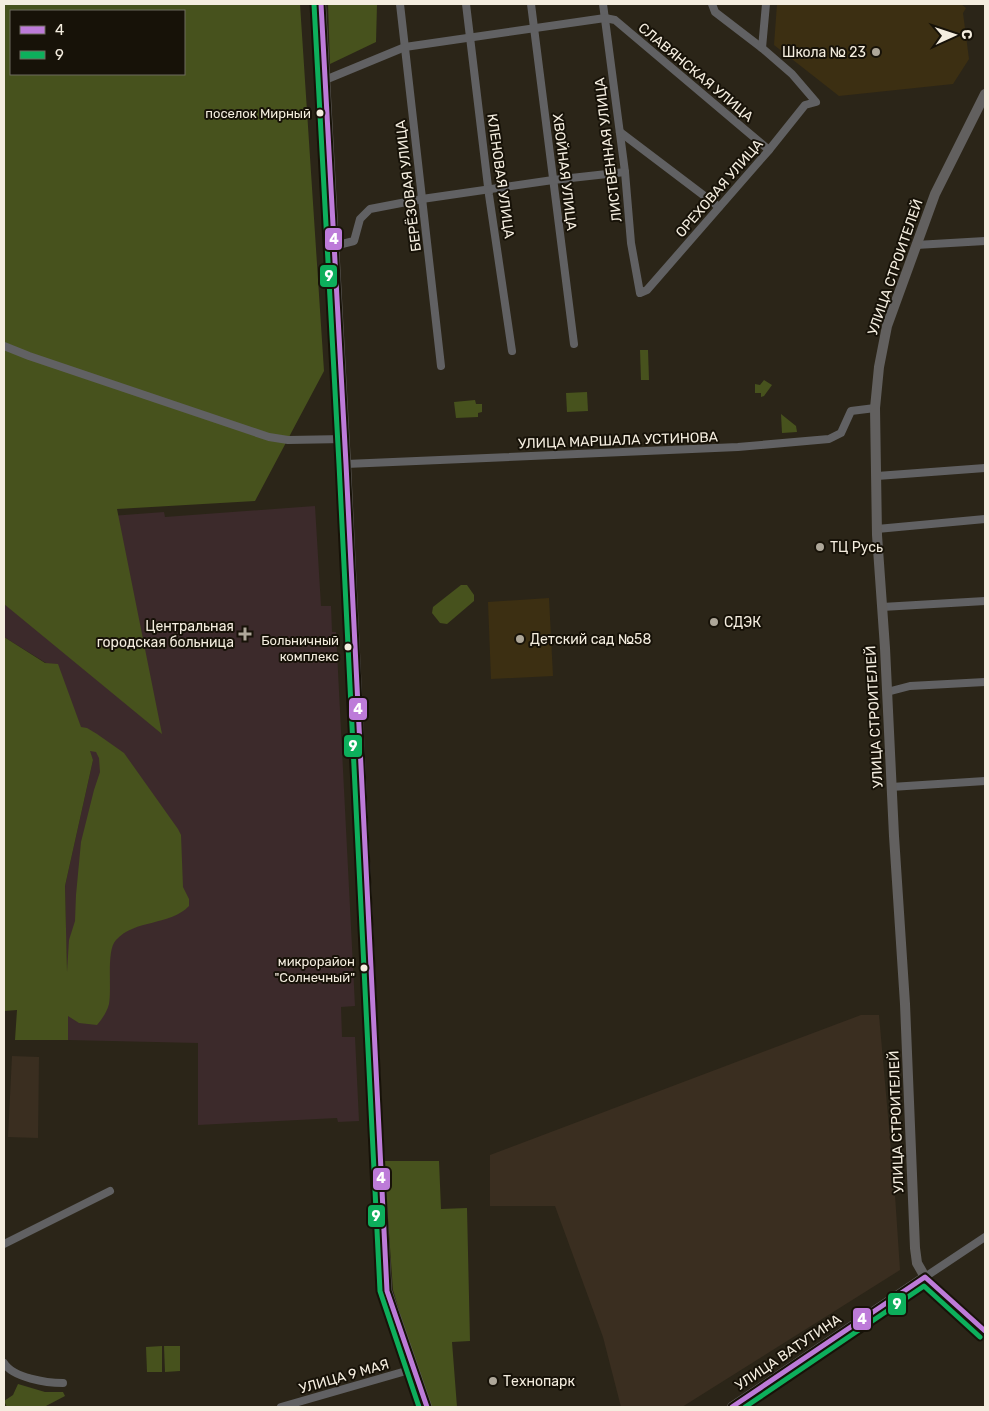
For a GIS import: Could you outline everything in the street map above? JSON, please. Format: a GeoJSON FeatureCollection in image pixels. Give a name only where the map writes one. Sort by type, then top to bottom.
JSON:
{"type":"FeatureCollection","features":[{"type":"Feature","properties":{"kind":"main road"},"geometry":{"type":"LineString","coordinates":[[321,4],[345,439],[387,1292],[427,1407]]}},
{"type":"Feature","properties":{"kind":"main road","name":"УЛИЦА СТРОИТЕЛЕЙ"},"geometry":{"type":"LineString","coordinates":[[925,1277],[917,1263],[915,1248],[905,1004],[877,529],[875,408],[879,367],[887,326],[935,194],[985,94]]}},
{"type":"Feature","properties":{"kind":"main road","name":"УЛИЦА ВАТУТИНА"},"geometry":{"type":"LineString","coordinates":[[732,1407],[925,1277]]}},
{"type":"Feature","properties":{"kind":"street","name":"БЕРЁЗОВАЯ УЛИЦА"},"geometry":{"type":"LineString","coordinates":[[400,4],[441,366]]}},
{"type":"Feature","properties":{"kind":"street","name":"КЛЕНОВАЯ УЛИЦА"},"geometry":{"type":"LineString","coordinates":[[466,4],[488,190],[512,351]]}},
{"type":"Feature","properties":{"kind":"street","name":"ХВОЙНАЯ УЛИЦА"},"geometry":{"type":"LineString","coordinates":[[531,4],[574,344]]}},
{"type":"Feature","properties":{"kind":"street","name":"ЛИСТВЕННАЯ УЛИЦА"},"geometry":{"type":"LineString","coordinates":[[603,4],[625,172],[631,242],[640,293]]}},
{"type":"Feature","properties":{"kind":"street"},"geometry":{"type":"LineString","coordinates":[[712,4],[715,12],[762,48]]}},
{"type":"Feature","properties":{"kind":"street"},"geometry":{"type":"LineString","coordinates":[[762,48],[766,4]]}},
{"type":"Feature","properties":{"kind":"street"},"geometry":{"type":"LineString","coordinates":[[325,80],[405,47],[534,30],[605,18]]}},
{"type":"Feature","properties":{"kind":"street","name":"СЛАВЯНСКАЯ УЛИЦА"},"geometry":{"type":"LineString","coordinates":[[605,18],[615,20],[769,150]]}},
{"type":"Feature","properties":{"kind":"street","name":"ОРЕХОВАЯ УЛИЦА"},"geometry":{"type":"LineString","coordinates":[[640,293],[648,290],[769,150],[805,105],[816,102],[792,74],[762,48]]}},
{"type":"Feature","properties":{"kind":"street"},"geometry":{"type":"LineString","coordinates":[[620,132],[719,207]]}},
{"type":"Feature","properties":{"kind":"street"},"geometry":{"type":"LineString","coordinates":[[334,246],[354,241],[360,219],[370,209],[422,199],[553,180],[625,172]]}},
{"type":"Feature","properties":{"kind":"street"},"geometry":{"type":"LineString","coordinates":[[916,245],[985,241]]}},
{"type":"Feature","properties":{"kind":"street"},"geometry":{"type":"LineString","coordinates":[[4,346],[269,437],[288,440],[345,439]]}},
{"type":"Feature","properties":{"kind":"street","name":"УЛИЦА МАРШАЛА УСТИНОВА"},"geometry":{"type":"LineString","coordinates":[[346,464],[738,447],[829,440],[841,433],[851,411],[875,408]]}},
{"type":"Feature","properties":{"kind":"street"},"geometry":{"type":"LineString","coordinates":[[877,476],[985,468]]}},
{"type":"Feature","properties":{"kind":"street"},"geometry":{"type":"LineString","coordinates":[[877,529],[985,520]]}},
{"type":"Feature","properties":{"kind":"street"},"geometry":{"type":"LineString","coordinates":[[882,607],[985,601]]}},
{"type":"Feature","properties":{"kind":"street"},"geometry":{"type":"LineString","coordinates":[[887,692],[910,686],[985,682]]}},
{"type":"Feature","properties":{"kind":"street"},"geometry":{"type":"LineString","coordinates":[[891,787],[985,781]]}},
{"type":"Feature","properties":{"kind":"street"},"geometry":{"type":"LineString","coordinates":[[4,1244],[110,1191]]}},
{"type":"Feature","properties":{"kind":"street","name":"УЛИЦА ВАТУТИНА"},"geometry":{"type":"LineString","coordinates":[[925,1277],[985,1237]]}},
{"type":"Feature","properties":{"kind":"street","name":"УЛИЦА СТРОИТЕЛЕЙ"},"geometry":{"type":"LineString","coordinates":[[925,1277],[985,1331]]}},
{"type":"Feature","properties":{"kind":"street"},"geometry":{"type":"LineString","coordinates":[[4,1362],[12,1370],[30,1378],[48,1383],[63,1383]]}},
{"type":"Feature","properties":{"kind":"street","name":"УЛИЦА 9 МАЯ"},"geometry":{"type":"LineString","coordinates":[[281,1407],[413,1369]]}},
{"type":"Feature","properties":{"kind":"shaded area","name":"Школа № 23"},"geometry":{"type":"Polygon","coordinates":[[[777,4],[961,4],[966,8],[963,13],[969,59],[953,84],[839,96],[774,45],[777,4]]]}},
{"type":"Feature","properties":{"kind":"shaded area"},"geometry":{"type":"Polygon","coordinates":[[[315,506],[321,606],[331,606],[332,632],[336,632],[355,1006],[341,1007],[342,1037],[355,1037],[359,1121],[338,1122],[337,1118],[198,1125],[198,1043],[68,1040],[65,886],[93,760],[46,663],[4,637],[4,524],[164,512],[165,517],[315,506]]]}},
{"type":"Feature","properties":{"kind":"shaded area","name":"Детский сад №58"},"geometry":{"type":"Polygon","coordinates":[[[549,598],[553,676],[491,679],[488,602],[549,598]]]}},
{"type":"Feature","properties":{"kind":"shaded area"},"geometry":{"type":"Polygon","coordinates":[[[861,1015],[879,1015],[900,1270],[682,1407],[621,1407],[603,1337],[555,1206],[490,1206],[490,1155],[861,1015]]]}},
{"type":"Feature","properties":{"kind":"shaded area"},"geometry":{"type":"Polygon","coordinates":[[[12,1056],[39,1057],[38,1138],[8,1137],[12,1056]]]}},
{"type":"Feature","properties":{"kind":"green space"},"geometry":{"type":"Polygon","coordinates":[[[4,4],[300,4],[324,371],[255,501],[117,509],[162,734],[4,604],[4,4]]]}},
{"type":"Feature","properties":{"kind":"green space"},"geometry":{"type":"Polygon","coordinates":[[[328,4],[377,4],[376,42],[330,64],[328,4]]]}},
{"type":"Feature","properties":{"kind":"green space"},"geometry":{"type":"Polygon","coordinates":[[[640,350],[648,350],[649,380],[641,380],[640,350]]]}},
{"type":"Feature","properties":{"kind":"green space"},"geometry":{"type":"Polygon","coordinates":[[[764,380],[772,385],[764,396],[761,397],[761,393],[755,393],[755,384],[760,385],[764,380]]]}},
{"type":"Feature","properties":{"kind":"green space"},"geometry":{"type":"Polygon","coordinates":[[[587,392],[588,411],[567,412],[566,393],[587,392]]]}},
{"type":"Feature","properties":{"kind":"green space"},"geometry":{"type":"Polygon","coordinates":[[[475,400],[476,404],[482,404],[482,412],[478,413],[478,417],[456,418],[454,402],[475,400]]]}},
{"type":"Feature","properties":{"kind":"green space"},"geometry":{"type":"Polygon","coordinates":[[[781,414],[796,426],[797,432],[782,433],[781,414]]]}},
{"type":"Feature","properties":{"kind":"green space"},"geometry":{"type":"Polygon","coordinates":[[[461,585],[467,585],[474,595],[474,601],[447,624],[440,623],[432,613],[433,607],[461,585]]]}},
{"type":"Feature","properties":{"kind":"green space"},"geometry":{"type":"Polygon","coordinates":[[[4,637],[45,663],[58,664],[81,727],[97,734],[124,753],[178,829],[181,835],[183,887],[189,899],[189,906],[172,917],[142,925],[124,933],[116,940],[110,960],[109,1004],[97,1025],[79,1023],[68,1016],[68,1040],[15,1040],[17,1010],[4,1011],[4,637]],[[90,751],[93,760],[65,886],[67,972],[69,940],[75,921],[81,842],[100,772],[99,758],[96,752],[90,751]]]}},
{"type":"Feature","properties":{"kind":"green space"},"geometry":{"type":"Polygon","coordinates":[[[384,1161],[439,1161],[441,1209],[467,1208],[470,1341],[452,1342],[457,1407],[431,1407],[417,1371],[393,1290],[384,1161]]]}},
{"type":"Feature","properties":{"kind":"green space"},"geometry":{"type":"Polygon","coordinates":[[[162,1346],[162,1372],[147,1372],[146,1347],[162,1346]]]}},
{"type":"Feature","properties":{"kind":"green space"},"geometry":{"type":"Polygon","coordinates":[[[164,1346],[180,1346],[180,1371],[165,1372],[164,1346]]]}},
{"type":"Feature","properties":{"kind":"green space"},"geometry":{"type":"Polygon","coordinates":[[[18,1384],[45,1392],[63,1392],[65,1396],[44,1407],[7,1407],[4,1401],[13,1395],[18,1384]]]}},
{"type":"Feature","properties":{"kind":"transit line","name":"9"},"geometry":{"type":"LineString","coordinates":[[314,4],[380,1291],[419,1407]]}},
{"type":"Feature","properties":{"kind":"transit line","name":"4"},"geometry":{"type":"LineString","coordinates":[[321,4],[387,1291],[427,1407]]}},
{"type":"Feature","properties":{"kind":"transit line","name":"4"},"geometry":{"type":"LineString","coordinates":[[732,1407],[925,1277],[985,1331]]}},
{"type":"Feature","properties":{"kind":"transit line","name":"9"},"geometry":{"type":"LineString","coordinates":[[745,1407],[924,1286],[980,1337]]}},
{"type":"Feature","properties":{"kind":"place","name":"Школа № 23"},"geometry":{"type":"Point","coordinates":[876,52]}},
{"type":"Feature","properties":{"kind":"place","name":"поселок Мирный"},"geometry":{"type":"Point","coordinates":[320,113]}},
{"type":"Feature","properties":{"kind":"place","name":"ТЦ Русь"},"geometry":{"type":"Point","coordinates":[820,547]}},
{"type":"Feature","properties":{"kind":"place","name":"СДЭК"},"geometry":{"type":"Point","coordinates":[714,622]}},
{"type":"Feature","properties":{"kind":"place","name":"Центральная городская больница"},"geometry":{"type":"Point","coordinates":[245,634]}},
{"type":"Feature","properties":{"kind":"place","name":"Детский сад №58"},"geometry":{"type":"Point","coordinates":[520,639]}},
{"type":"Feature","properties":{"kind":"place","name":"Больничный комплекс"},"geometry":{"type":"Point","coordinates":[348,647]}},
{"type":"Feature","properties":{"kind":"place","name":"микрорайон \"Солнечный\""},"geometry":{"type":"Point","coordinates":[364,968]}},
{"type":"Feature","properties":{"kind":"place","name":"Технопарк"},"geometry":{"type":"Point","coordinates":[493,1381]}}]}
